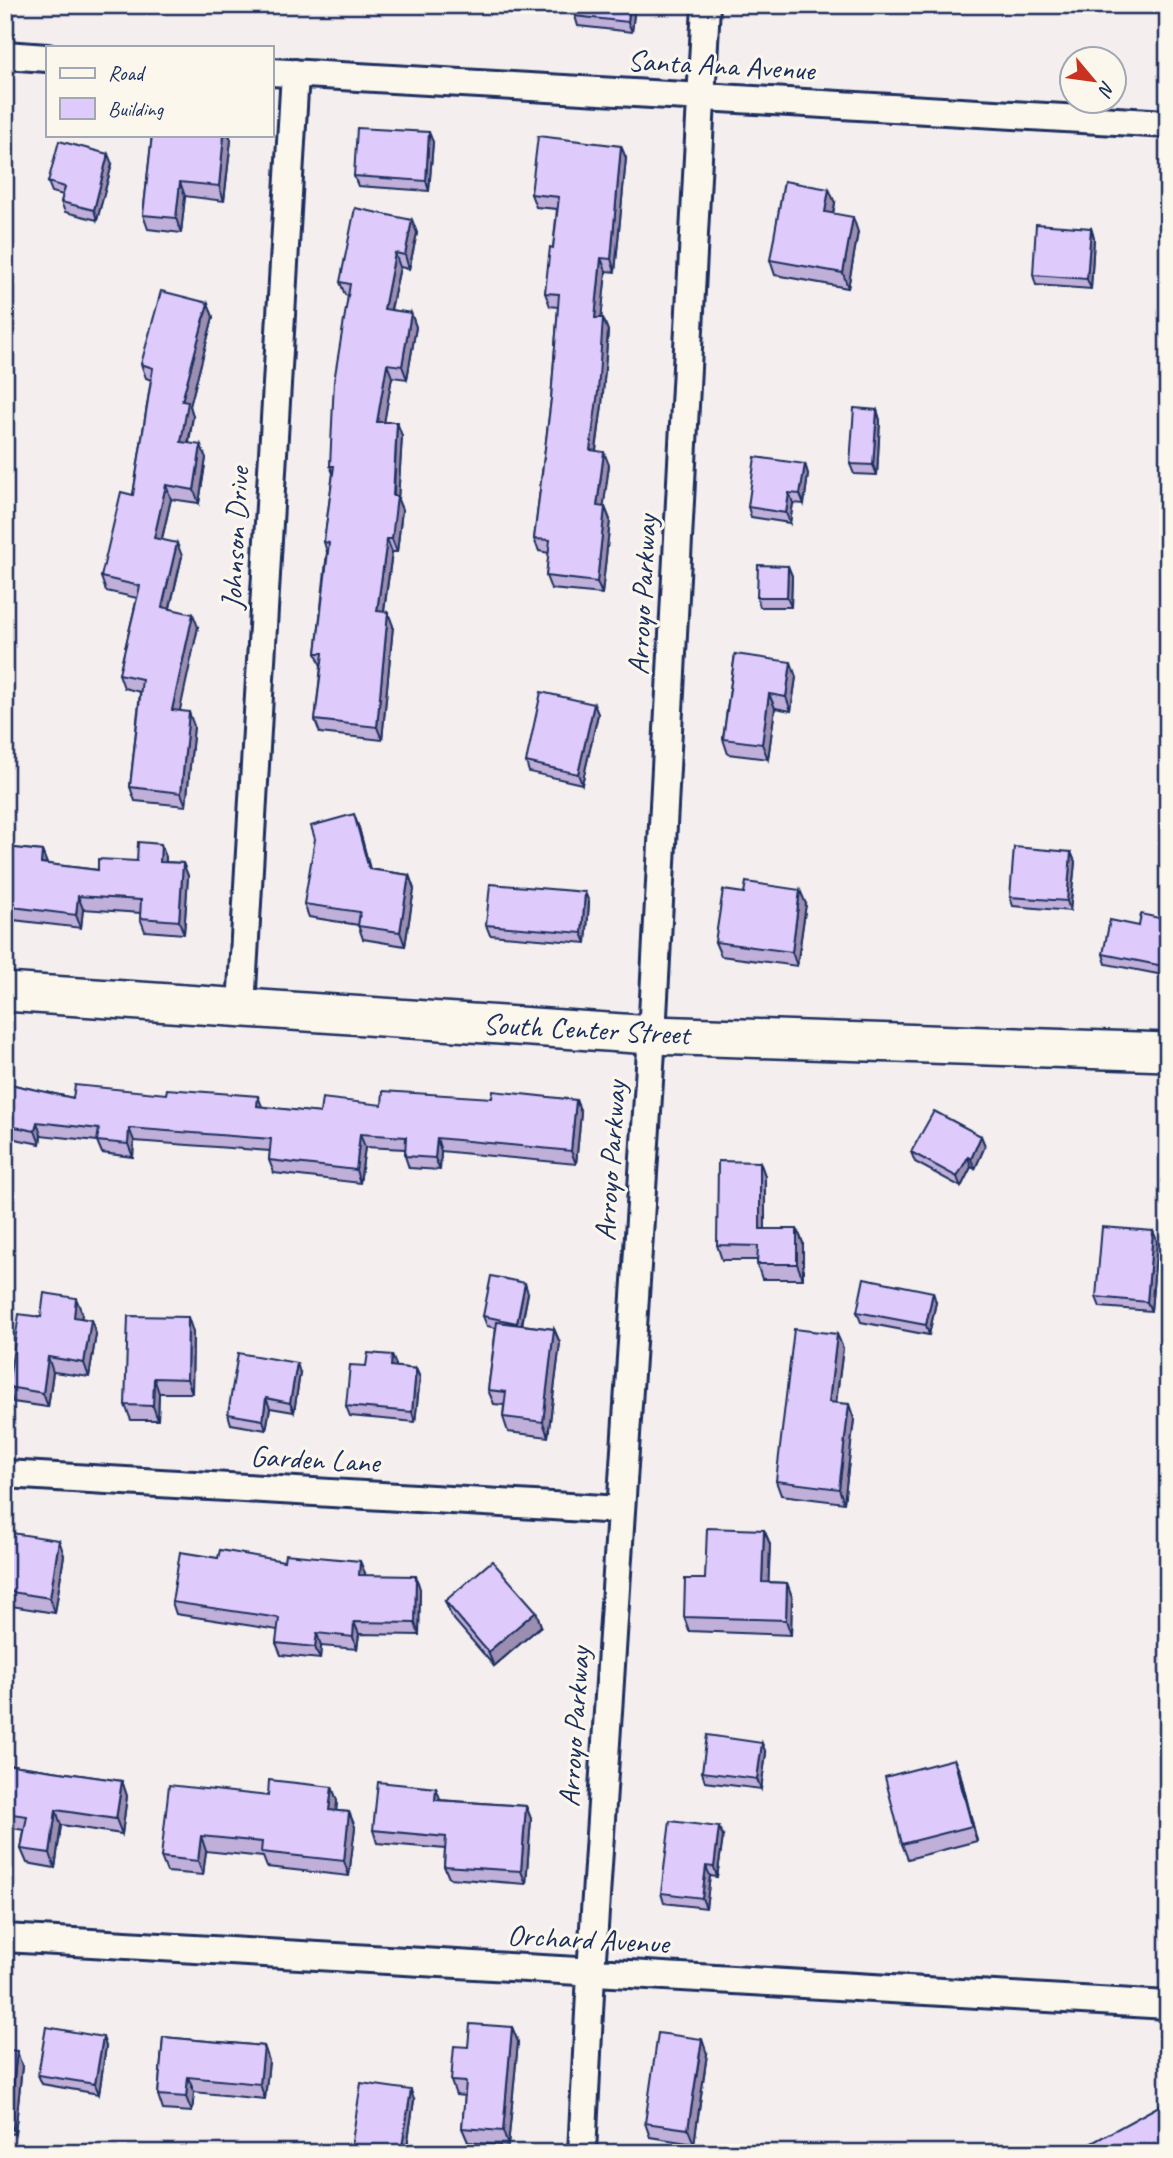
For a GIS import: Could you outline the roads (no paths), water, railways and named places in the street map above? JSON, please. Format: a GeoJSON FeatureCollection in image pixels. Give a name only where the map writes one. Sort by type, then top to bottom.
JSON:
{"type":"FeatureCollection","features":[{"type":"Feature","properties":{"kind":"street","name":"Arroyo Parkway"},"geometry":{"type":"LineString","coordinates":[[582,2153],[591,1973],[652,1035],[706,5]]}},
{"type":"Feature","properties":{"kind":"street"},"geometry":{"type":"LineString","coordinates":[[5,55],[46,58]]}},
{"type":"Feature","properties":{"kind":"street","name":"Santa Ana Avenue"},"geometry":{"type":"LineString","coordinates":[[283,73],[1168,124]]}},
{"type":"Feature","properties":{"kind":"street","name":"Johnson Drive"},"geometry":{"type":"LineString","coordinates":[[242,1007],[283,73]]}},
{"type":"Feature","properties":{"kind":"street","name":"South Center Street"},"geometry":{"type":"LineString","coordinates":[[5,992],[652,1035],[1168,1052]]}},
{"type":"Feature","properties":{"kind":"street","name":"Garden Lane"},"geometry":{"type":"LineString","coordinates":[[5,1474],[621,1510]]}},
{"type":"Feature","properties":{"kind":"street","name":"Orchard Avenue"},"geometry":{"type":"LineString","coordinates":[[5,1938],[1168,2005]]}}]}
